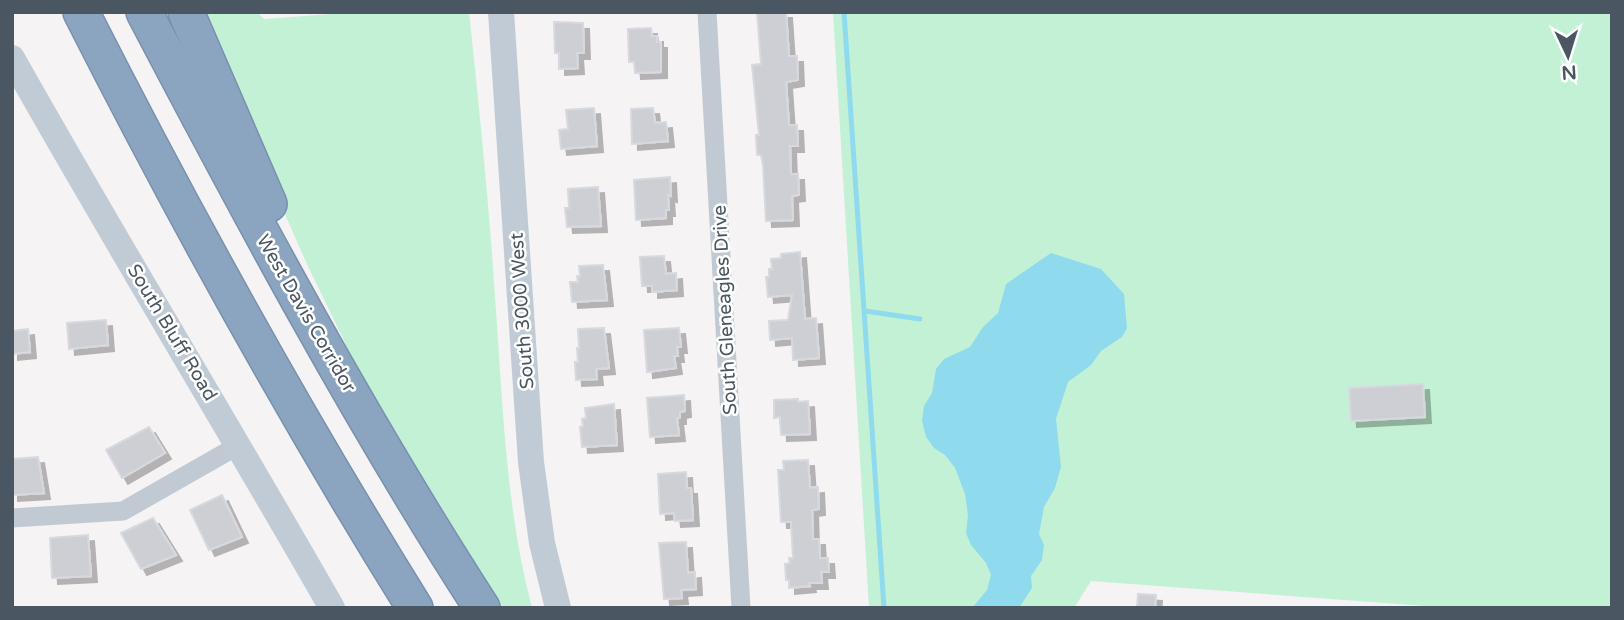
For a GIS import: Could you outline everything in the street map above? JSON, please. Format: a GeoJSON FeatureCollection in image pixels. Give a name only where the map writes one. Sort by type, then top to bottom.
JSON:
{"type":"FeatureCollection","features":[{"type":"Feature","properties":{"kind":"highway"},"geometry":{"type":"LineString","coordinates":[[57,12],[235,323],[280,382]]}},
{"type":"Feature","properties":{"kind":"highway"},"geometry":{"type":"LineString","coordinates":[[81,12],[158,165],[303,425],[415,608]]}},
{"type":"Feature","properties":{"kind":"highway","name":"West Davis Corridor"},"geometry":{"type":"LineString","coordinates":[[144,12],[243,200],[336,365],[482,608]]}},
{"type":"Feature","properties":{"kind":"highway"},"geometry":{"type":"LineString","coordinates":[[186,12],[307,287],[336,365]]}},
{"type":"Feature","properties":{"kind":"street","name":"South 3000 West"},"geometry":{"type":"LineString","coordinates":[[501,12],[531,462],[542,543],[558,608]]}},
{"type":"Feature","properties":{"kind":"street","name":"South Gleneagles Drive"},"geometry":{"type":"LineString","coordinates":[[707,12],[741,608]]}},
{"type":"Feature","properties":{"kind":"street","name":"South Bluff Road"},"geometry":{"type":"LineString","coordinates":[[12,58],[332,608]]}},
{"type":"Feature","properties":{"kind":"street"},"geometry":{"type":"LineString","coordinates":[[12,518],[123,511],[239,445]]}},
{"type":"Feature","properties":{"kind":"green space"},"geometry":{"type":"Polygon","coordinates":[[[196,12],[257,12],[264,19],[359,12],[469,12],[490,226],[506,454],[516,531],[532,608],[503,608],[370,392],[306,262],[196,12]]]}},
{"type":"Feature","properties":{"kind":"green space"},"geometry":{"type":"Polygon","coordinates":[[[833,12],[1612,12],[1612,608],[1452,608],[1091,581],[1074,608],[869,608],[833,12]]]}},
{"type":"Feature","properties":{"kind":"water"},"geometry":{"type":"Polygon","coordinates":[[[1051,253],[1101,269],[1124,294],[1127,328],[1122,337],[1101,351],[1091,365],[1068,382],[1056,419],[1061,467],[1055,488],[1044,507],[1039,534],[1044,545],[1042,560],[1031,576],[1032,588],[1019,608],[972,608],[987,590],[991,575],[966,533],[968,515],[965,494],[955,468],[926,437],[922,421],[924,406],[932,393],[936,369],[944,359],[970,347],[983,327],[998,313],[1006,284],[1051,253]]]}},
{"type":"Feature","properties":{"kind":"building"},"geometry":{"type":"Polygon","coordinates":[[[757,12],[786,12],[789,56],[797,56],[798,80],[786,82],[789,125],[797,125],[798,146],[790,146],[791,174],[798,174],[799,195],[792,196],[793,220],[766,221],[763,165],[761,155],[757,155],[756,135],[759,135],[752,65],[761,64],[757,12]]]}},
{"type":"Feature","properties":{"kind":"building"},"geometry":{"type":"Polygon","coordinates":[[[554,22],[583,23],[584,53],[577,53],[578,68],[559,69],[559,53],[555,53],[554,22]]]}},
{"type":"Feature","properties":{"kind":"building"},"geometry":{"type":"Polygon","coordinates":[[[651,28],[652,36],[657,36],[657,42],[661,42],[661,72],[635,73],[634,62],[629,62],[628,29],[651,28]]]}},
{"type":"Feature","properties":{"kind":"building"},"geometry":{"type":"Polygon","coordinates":[[[594,108],[597,146],[561,149],[559,130],[568,129],[566,110],[594,108]]]}},
{"type":"Feature","properties":{"kind":"building"},"geometry":{"type":"Polygon","coordinates":[[[653,108],[655,123],[666,122],[668,141],[632,144],[631,109],[653,108]]]}},
{"type":"Feature","properties":{"kind":"building"},"geometry":{"type":"Polygon","coordinates":[[[670,177],[671,196],[668,195],[669,210],[666,210],[666,218],[636,220],[634,180],[670,177]]]}},
{"type":"Feature","properties":{"kind":"building"},"geometry":{"type":"Polygon","coordinates":[[[598,187],[601,226],[567,227],[565,208],[569,208],[568,189],[598,187]]]}},
{"type":"Feature","properties":{"kind":"building"},"geometry":{"type":"Polygon","coordinates":[[[800,252],[805,319],[816,318],[819,358],[793,360],[792,338],[770,340],[769,321],[788,320],[792,295],[768,297],[766,277],[769,277],[769,269],[772,269],[771,259],[781,258],[781,254],[800,252]]]}},
{"type":"Feature","properties":{"kind":"building"},"geometry":{"type":"Polygon","coordinates":[[[664,256],[666,274],[676,273],[677,290],[652,292],[652,286],[642,286],[640,257],[664,256]]]}},
{"type":"Feature","properties":{"kind":"building"},"geometry":{"type":"Polygon","coordinates":[[[603,265],[607,300],[572,302],[570,282],[578,282],[579,266],[603,265]]]}},
{"type":"Feature","properties":{"kind":"building"},"geometry":{"type":"Polygon","coordinates":[[[106,320],[108,345],[69,349],[67,323],[106,320]]]}},
{"type":"Feature","properties":{"kind":"building"},"geometry":{"type":"Polygon","coordinates":[[[604,328],[609,368],[596,369],[597,379],[576,380],[578,329],[604,328]]]}},
{"type":"Feature","properties":{"kind":"building"},"geometry":{"type":"Polygon","coordinates":[[[679,328],[681,347],[677,347],[678,356],[674,356],[676,368],[647,372],[644,330],[679,328]]]}},
{"type":"Feature","properties":{"kind":"building"},"geometry":{"type":"Polygon","coordinates":[[[28,329],[30,352],[12,354],[12,331],[28,329]]]}},
{"type":"Feature","properties":{"kind":"building"},"geometry":{"type":"Polygon","coordinates":[[[1423,384],[1425,417],[1351,421],[1349,388],[1423,384]]]}},
{"type":"Feature","properties":{"kind":"building"},"geometry":{"type":"Polygon","coordinates":[[[684,395],[685,411],[680,412],[680,418],[677,418],[679,435],[650,437],[647,398],[684,395]]]}},
{"type":"Feature","properties":{"kind":"building"},"geometry":{"type":"Polygon","coordinates":[[[798,399],[798,402],[808,401],[810,434],[781,435],[780,417],[774,418],[774,400],[798,399]]]}},
{"type":"Feature","properties":{"kind":"building"},"geometry":{"type":"Polygon","coordinates":[[[614,404],[617,445],[582,447],[580,427],[583,426],[582,419],[586,418],[585,408],[614,404]]]}},
{"type":"Feature","properties":{"kind":"building"},"geometry":{"type":"Polygon","coordinates":[[[149,427],[165,453],[122,478],[106,450],[149,427]]]}},
{"type":"Feature","properties":{"kind":"building"},"geometry":{"type":"Polygon","coordinates":[[[38,457],[44,493],[12,495],[12,459],[38,457]]]}},
{"type":"Feature","properties":{"kind":"building"},"geometry":{"type":"Polygon","coordinates":[[[808,460],[810,488],[818,487],[819,509],[812,510],[813,539],[819,539],[820,558],[828,558],[829,572],[821,572],[822,583],[789,588],[785,564],[790,563],[789,558],[793,558],[791,522],[781,522],[778,470],[784,470],[783,461],[808,460]]]}},
{"type":"Feature","properties":{"kind":"building"},"geometry":{"type":"Polygon","coordinates":[[[686,472],[687,488],[691,488],[693,520],[675,521],[674,513],[660,514],[658,474],[686,472]]]}},
{"type":"Feature","properties":{"kind":"building"},"geometry":{"type":"Polygon","coordinates":[[[222,495],[242,537],[209,550],[190,510],[222,495]]]}},
{"type":"Feature","properties":{"kind":"building"},"geometry":{"type":"Polygon","coordinates":[[[153,518],[176,555],[141,569],[121,533],[153,518]]]}},
{"type":"Feature","properties":{"kind":"building"},"geometry":{"type":"Polygon","coordinates":[[[88,535],[91,576],[52,578],[50,538],[88,535]]]}},
{"type":"Feature","properties":{"kind":"building"},"geometry":{"type":"Polygon","coordinates":[[[686,542],[688,573],[695,572],[696,589],[681,590],[682,598],[664,599],[659,543],[686,542]]]}},
{"type":"Feature","properties":{"kind":"building"},"geometry":{"type":"Polygon","coordinates":[[[1138,594],[1156,595],[1155,608],[1137,608],[1138,594]]]}},
{"type":"Feature","properties":{"kind":"waterway"},"geometry":{"type":"LineString","coordinates":[[844,12],[884,608]]}},
{"type":"Feature","properties":{"kind":"waterway"},"geometry":{"type":"LineString","coordinates":[[865,311],[920,319]]}}]}
